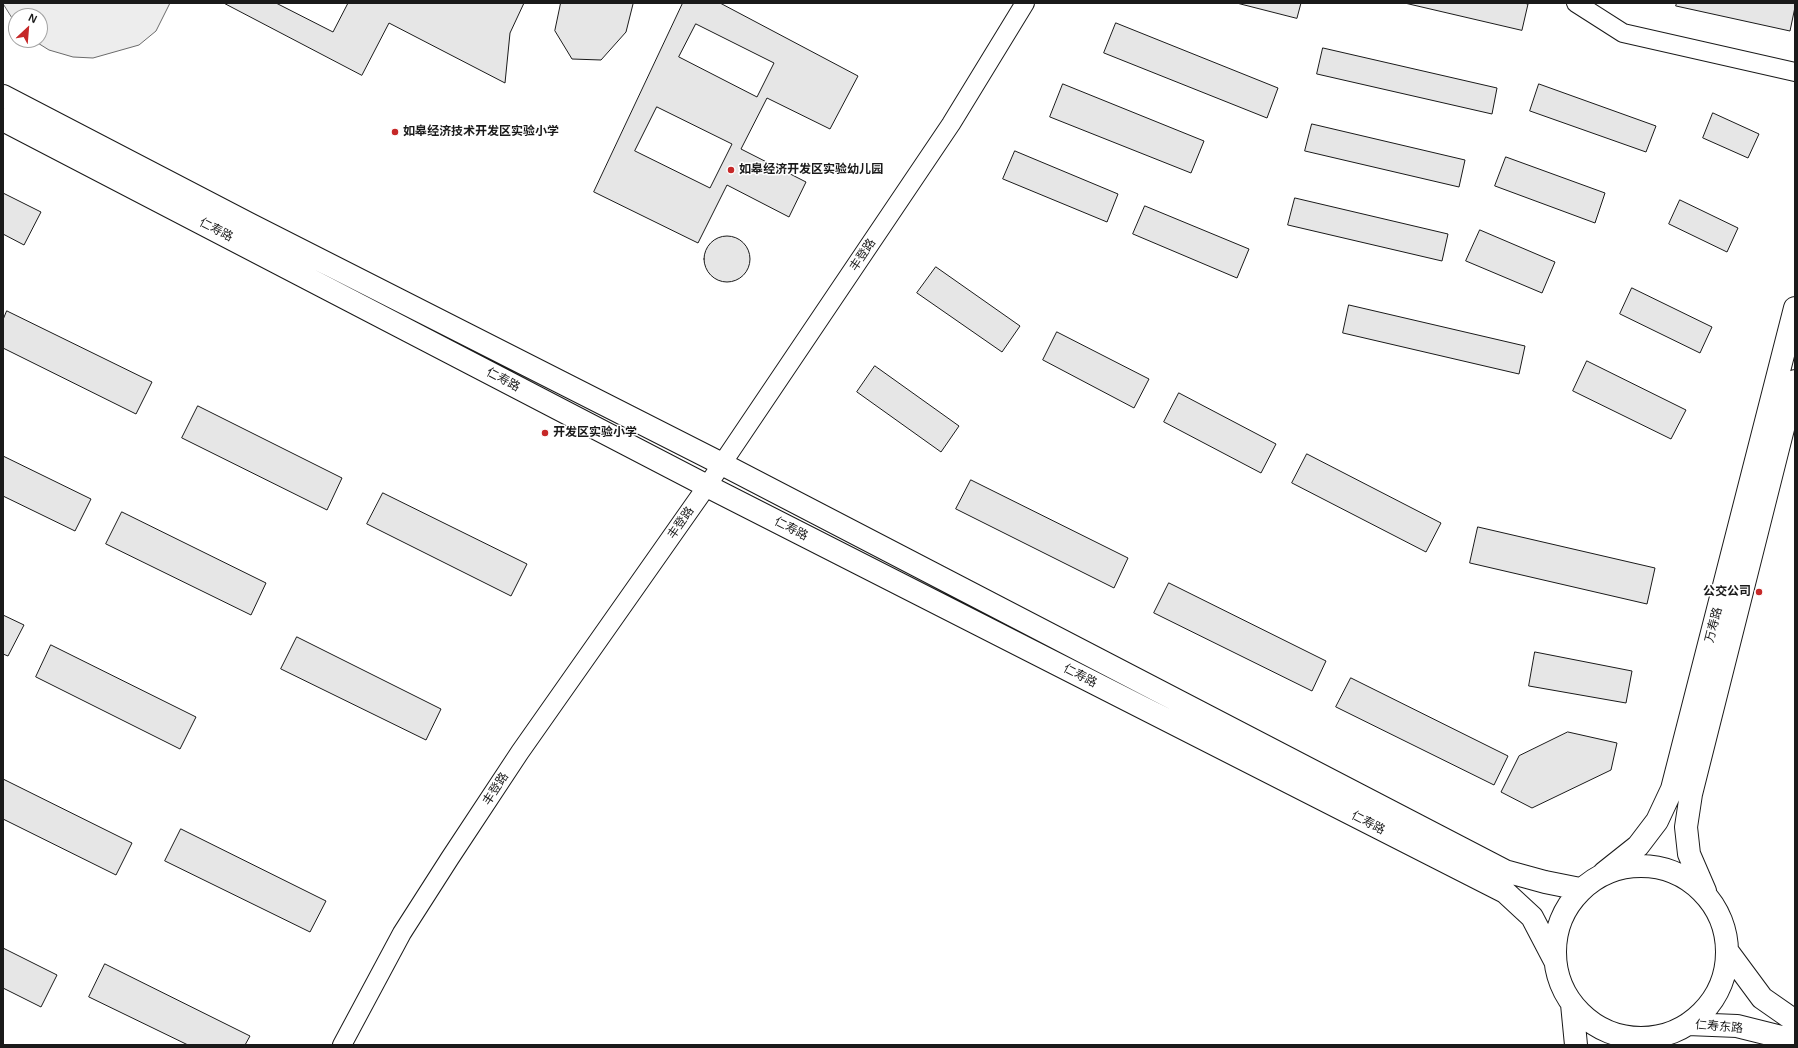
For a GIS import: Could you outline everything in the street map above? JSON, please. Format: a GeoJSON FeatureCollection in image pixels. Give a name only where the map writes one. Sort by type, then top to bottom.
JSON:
{"type":"FeatureCollection","features":[{"type":"Feature","properties":{"kind":"main road","name":"仁寿路"},"geometry":{"type":"LineString","coordinates":[[3,96],[256,227],[722,464],[1505,871],[1544,882],[1580,889]]}},
{"type":"Feature","properties":{"kind":"main road","name":"仁寿路"},"geometry":{"type":"LineString","coordinates":[[3,120],[707,486],[1505,892],[1532,917],[1555,961]]}},
{"type":"Feature","properties":{"kind":"main road","name":"万寿路"},"geometry":{"type":"LineString","coordinates":[[1604,873],[1638,846],[1656,821],[1672,789],[1795,308]]}},
{"type":"Feature","properties":{"kind":"main road","name":"万寿路"},"geometry":{"type":"LineString","coordinates":[[1708,898],[1688,854],[1686,826],[1691,794],[1795,381]]}},
{"type":"Feature","properties":{"kind":"main road"},"geometry":{"type":"LineString","coordinates":[[1632,865],[1660,867],[1687,878],[1708,898],[1722,923],[1728,952],[1723,980],[1709,1005],[1688,1024],[1652,1042],[1611,1033],[1590,1021],[1572,1004],[1560,984],[1555,961],[1556,935],[1565,910],[1580,889],[1604,873],[1632,865]]}},
{"type":"Feature","properties":{"kind":"main road"},"geometry":{"type":"LineString","coordinates":[[1728,952],[1762,998],[1795,1021]]}},
{"type":"Feature","properties":{"kind":"main road"},"geometry":{"type":"LineString","coordinates":[[1572,1004],[1576,1045]]}},
{"type":"Feature","properties":{"kind":"main road","name":"仁寿东路"},"geometry":{"type":"LineString","coordinates":[[1688,1024],[1737,1026],[1795,1042]]}},
{"type":"Feature","properties":{"kind":"street","name":"丰登路"},"geometry":{"type":"LineString","coordinates":[[342,1045],[402,933],[454,851],[520,752],[707,486],[951,124],[1025,3]]}},
{"type":"Feature","properties":{"kind":"street"},"geometry":{"type":"LineString","coordinates":[[1576,3],[1623,33],[1795,72]]}},
{"type":"Feature","properties":{"kind":"street"},"geometry":{"type":"LineString","coordinates":[[1566,1045],[1572,1004]]}},
{"type":"Feature","properties":{"kind":"shaded area"},"geometry":{"type":"Polygon","coordinates":[[[3,3],[170,3],[156,31],[139,45],[93,58],[73,57],[46,48],[48,48],[48,8],[8,8],[8,11],[3,3]]]}},
{"type":"Feature","properties":{"kind":"building"},"geometry":{"type":"Polygon","coordinates":[[[224,3],[276,3],[333,32],[348,3],[524,3],[510,33],[505,83],[389,23],[362,75],[224,3]]]}},
{"type":"Feature","properties":{"kind":"building"},"geometry":{"type":"Polygon","coordinates":[[[561,3],[633,4],[626,32],[601,60],[572,59],[555,31],[561,3]]]}},
{"type":"Feature","properties":{"kind":"building"},"geometry":{"type":"Polygon","coordinates":[[[683,3],[720,3],[858,76],[830,129],[767,98],[741,149],[806,182],[789,217],[727,185],[698,243],[594,192],[683,3]],[[696,24],[679,57],[757,97],[774,63],[696,24]],[[657,107],[635,151],[710,188],[732,144],[657,107]]]}},
{"type":"Feature","properties":{"kind":"building"},"geometry":{"type":"Polygon","coordinates":[[[1237,3],[1301,3],[1297,18],[1237,3]]]}},
{"type":"Feature","properties":{"kind":"building"},"geometry":{"type":"Polygon","coordinates":[[[1405,3],[1523,3],[1528,4],[1522,30],[1405,3]]]}},
{"type":"Feature","properties":{"kind":"building"},"geometry":{"type":"Polygon","coordinates":[[[1677,3],[1795,3],[1795,7],[1790,31],[1676,6],[1677,3]]]}},
{"type":"Feature","properties":{"kind":"building"},"geometry":{"type":"Polygon","coordinates":[[[1116,23],[1278,88],[1267,118],[1104,53],[1116,23]]]}},
{"type":"Feature","properties":{"kind":"building"},"geometry":{"type":"Polygon","coordinates":[[[1323,48],[1497,88],[1492,114],[1317,74],[1323,48]]]}},
{"type":"Feature","properties":{"kind":"building"},"geometry":{"type":"Polygon","coordinates":[[[1063,84],[1204,141],[1191,173],[1050,117],[1063,84]]]}},
{"type":"Feature","properties":{"kind":"building"},"geometry":{"type":"Polygon","coordinates":[[[1539,84],[1656,126],[1646,152],[1530,111],[1539,84]]]}},
{"type":"Feature","properties":{"kind":"building"},"geometry":{"type":"Polygon","coordinates":[[[1713,113],[1759,134],[1748,158],[1703,138],[1713,113]]]}},
{"type":"Feature","properties":{"kind":"building"},"geometry":{"type":"Polygon","coordinates":[[[1312,124],[1465,160],[1459,187],[1305,151],[1312,124]]]}},
{"type":"Feature","properties":{"kind":"building"},"geometry":{"type":"Polygon","coordinates":[[[1015,151],[1118,194],[1107,222],[1003,179],[1015,151]]]}},
{"type":"Feature","properties":{"kind":"building"},"geometry":{"type":"Polygon","coordinates":[[[1506,157],[1605,193],[1595,223],[1495,186],[1506,157]]]}},
{"type":"Feature","properties":{"kind":"building"},"geometry":{"type":"Polygon","coordinates":[[[3,193],[41,212],[24,245],[3,234],[3,193]]]}},
{"type":"Feature","properties":{"kind":"building"},"geometry":{"type":"Polygon","coordinates":[[[1295,198],[1448,234],[1442,261],[1288,225],[1295,198]]]}},
{"type":"Feature","properties":{"kind":"building"},"geometry":{"type":"Polygon","coordinates":[[[1680,200],[1738,228],[1727,252],[1669,224],[1680,200]]]}},
{"type":"Feature","properties":{"kind":"building"},"geometry":{"type":"Polygon","coordinates":[[[1145,206],[1249,249],[1237,278],[1133,234],[1145,206]]]}},
{"type":"Feature","properties":{"kind":"building"},"geometry":{"type":"Polygon","coordinates":[[[1480,230],[1555,262],[1542,293],[1466,261],[1480,230]]]}},
{"type":"Feature","properties":{"kind":"building"},"geometry":{"type":"Polygon","coordinates":[[[722,236],[732,236],[740,240],[746,246],[750,254],[750,264],[746,272],[740,278],[732,282],[722,282],[714,278],[708,272],[704,264],[704,254],[708,246],[714,240],[722,236]]]}},
{"type":"Feature","properties":{"kind":"building"},"geometry":{"type":"Polygon","coordinates":[[[936,267],[1020,326],[1002,352],[917,293],[936,267]]]}},
{"type":"Feature","properties":{"kind":"building"},"geometry":{"type":"Polygon","coordinates":[[[1632,288],[1712,327],[1700,353],[1620,314],[1632,288]]]}},
{"type":"Feature","properties":{"kind":"building"},"geometry":{"type":"Polygon","coordinates":[[[1349,305],[1525,346],[1519,374],[1343,333],[1349,305]]]}},
{"type":"Feature","properties":{"kind":"building"},"geometry":{"type":"Polygon","coordinates":[[[7,311],[152,382],[136,414],[3,348],[3,320],[7,311]]]}},
{"type":"Feature","properties":{"kind":"building"},"geometry":{"type":"Polygon","coordinates":[[[1057,332],[1149,379],[1134,408],[1043,360],[1057,332]]]}},
{"type":"Feature","properties":{"kind":"building"},"geometry":{"type":"Polygon","coordinates":[[[1587,361],[1686,410],[1671,439],[1573,391],[1587,361]]]}},
{"type":"Feature","properties":{"kind":"building"},"geometry":{"type":"Polygon","coordinates":[[[875,366],[959,426],[941,452],[857,392],[875,366]]]}},
{"type":"Feature","properties":{"kind":"building"},"geometry":{"type":"Polygon","coordinates":[[[1179,393],[1276,444],[1261,473],[1164,422],[1179,393]]]}},
{"type":"Feature","properties":{"kind":"building"},"geometry":{"type":"Polygon","coordinates":[[[198,406],[342,478],[327,510],[182,438],[198,406]]]}},
{"type":"Feature","properties":{"kind":"building"},"geometry":{"type":"Polygon","coordinates":[[[1307,454],[1441,523],[1426,552],[1292,483],[1307,454]]]}},
{"type":"Feature","properties":{"kind":"building"},"geometry":{"type":"Polygon","coordinates":[[[3,456],[91,499],[75,531],[3,496],[3,456]]]}},
{"type":"Feature","properties":{"kind":"building"},"geometry":{"type":"Polygon","coordinates":[[[971,480],[1128,558],[1114,588],[956,509],[971,480]]]}},
{"type":"Feature","properties":{"kind":"building"},"geometry":{"type":"Polygon","coordinates":[[[383,493],[527,564],[511,596],[367,524],[383,493]]]}},
{"type":"Feature","properties":{"kind":"building"},"geometry":{"type":"Polygon","coordinates":[[[122,512],[266,583],[251,615],[106,544],[122,512]]]}},
{"type":"Feature","properties":{"kind":"building"},"geometry":{"type":"Polygon","coordinates":[[[1478,527],[1655,568],[1647,604],[1470,563],[1478,527]]]}},
{"type":"Feature","properties":{"kind":"building"},"geometry":{"type":"Polygon","coordinates":[[[1169,583],[1326,661],[1312,691],[1154,613],[1169,583]]]}},
{"type":"Feature","properties":{"kind":"building"},"geometry":{"type":"Polygon","coordinates":[[[3,615],[24,625],[8,656],[3,654],[3,615]]]}},
{"type":"Feature","properties":{"kind":"building"},"geometry":{"type":"Polygon","coordinates":[[[297,637],[441,709],[426,740],[281,669],[297,637]]]}},
{"type":"Feature","properties":{"kind":"building"},"geometry":{"type":"Polygon","coordinates":[[[51,645],[196,717],[180,749],[36,677],[51,645]]]}},
{"type":"Feature","properties":{"kind":"building"},"geometry":{"type":"Polygon","coordinates":[[[1535,652],[1632,671],[1626,703],[1529,686],[1535,652]]]}},
{"type":"Feature","properties":{"kind":"building"},"geometry":{"type":"Polygon","coordinates":[[[1351,678],[1508,756],[1494,785],[1336,707],[1351,678]]]}},
{"type":"Feature","properties":{"kind":"building"},"geometry":{"type":"Polygon","coordinates":[[[1568,732],[1617,743],[1611,770],[1532,808],[1501,792],[1519,756],[1568,732]]]}},
{"type":"Feature","properties":{"kind":"building"},"geometry":{"type":"Polygon","coordinates":[[[3,779],[132,843],[116,875],[3,819],[3,779]]]}},
{"type":"Feature","properties":{"kind":"building"},"geometry":{"type":"Polygon","coordinates":[[[181,829],[326,901],[310,932],[165,861],[181,829]]]}},
{"type":"Feature","properties":{"kind":"building"},"geometry":{"type":"Polygon","coordinates":[[[3,948],[57,975],[41,1007],[3,988],[3,948]]]}},
{"type":"Feature","properties":{"kind":"building"},"geometry":{"type":"Polygon","coordinates":[[[105,964],[250,1036],[245,1045],[188,1045],[89,997],[105,964]]]}},
{"type":"Feature","properties":{"kind":"place","name":"如皋经济技术开发区实验小学"},"geometry":{"type":"Point","coordinates":[395,132]}},
{"type":"Feature","properties":{"kind":"place","name":"如皋经济开发区实验幼儿园"},"geometry":{"type":"Point","coordinates":[731,170]}},
{"type":"Feature","properties":{"kind":"place","name":"开发区实验小学"},"geometry":{"type":"Point","coordinates":[545,433]}},
{"type":"Feature","properties":{"kind":"place","name":"公交公司"},"geometry":{"type":"Point","coordinates":[1759,592]}}]}
